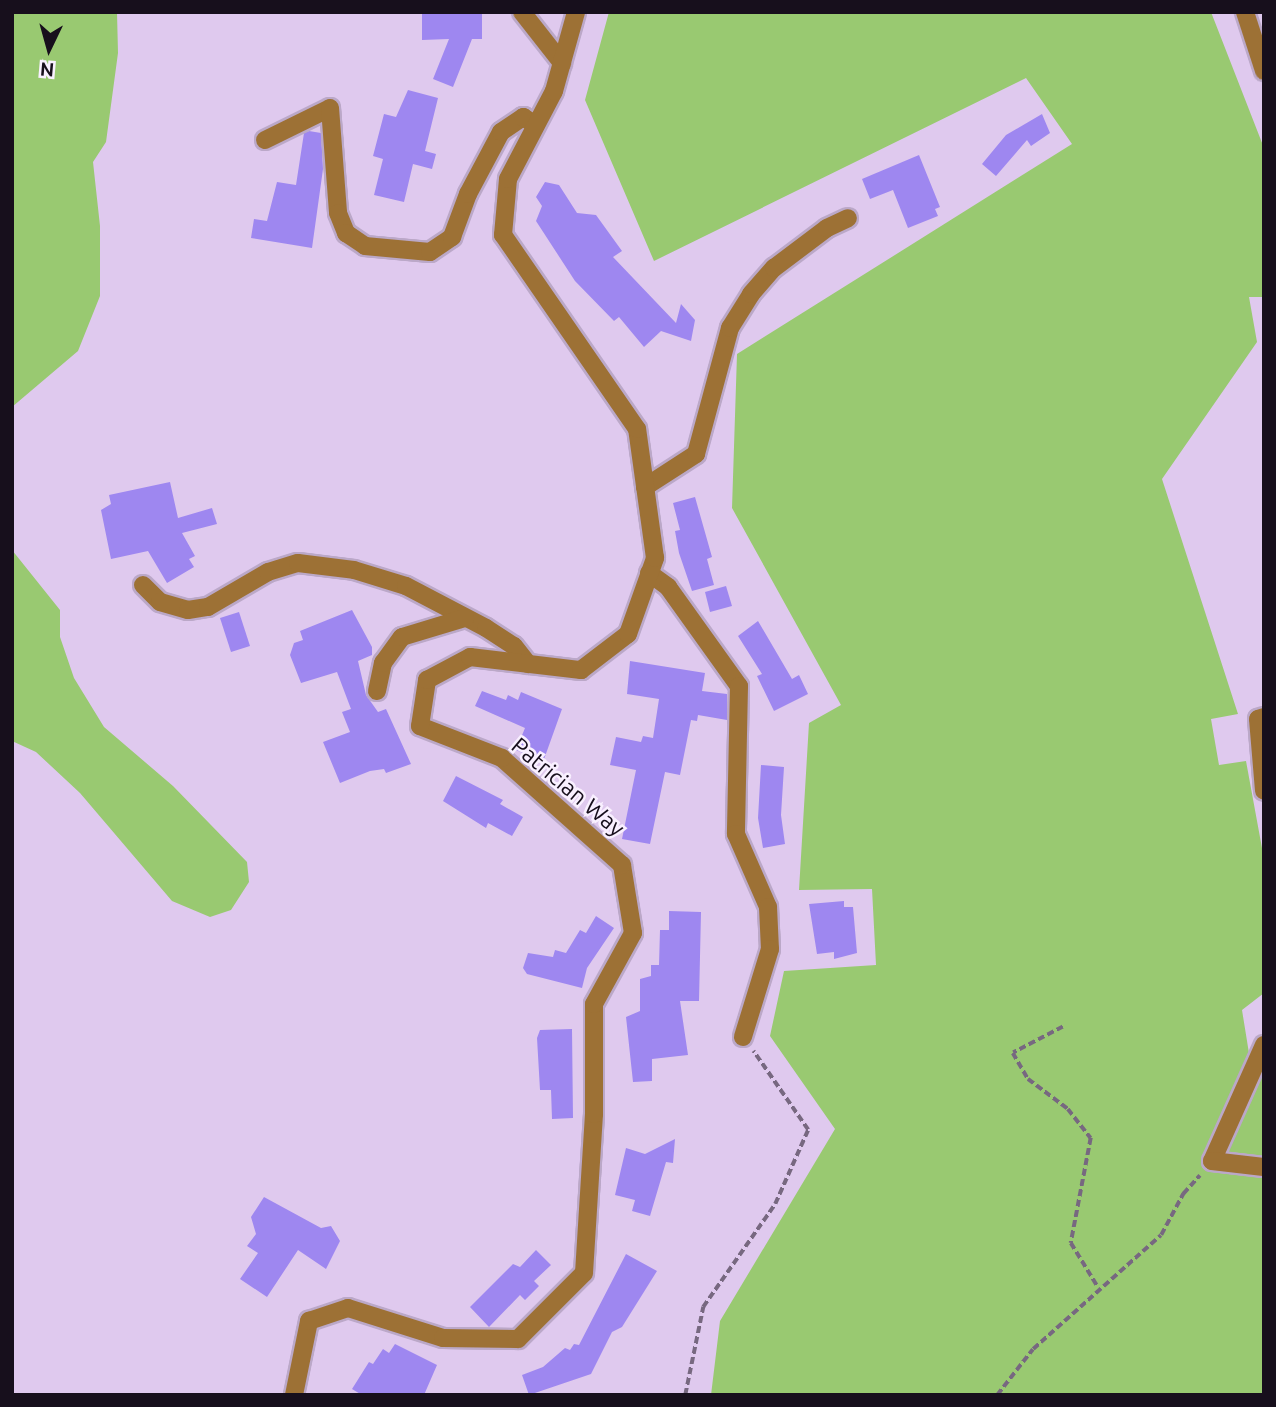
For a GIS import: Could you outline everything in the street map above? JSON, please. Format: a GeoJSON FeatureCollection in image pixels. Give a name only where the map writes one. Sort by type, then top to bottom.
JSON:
{"type":"FeatureCollection","features":[{"type":"Feature","properties":{"kind":"street"},"geometry":{"type":"LineString","coordinates":[[522,12],[562,63]]}},
{"type":"Feature","properties":{"kind":"street","name":"Patrician Way"},"geometry":{"type":"LineString","coordinates":[[294,1395],[309,1321],[348,1308],[443,1338],[518,1339],[584,1273],[594,1114],[594,1003],[633,933],[622,864],[502,758],[420,726],[427,680],[470,657],[581,670],[628,634],[655,558],[637,429],[503,235],[508,179],[554,91],[576,12]]}},
{"type":"Feature","properties":{"kind":"street"},"geometry":{"type":"LineString","coordinates":[[1245,12],[1264,71]]}},
{"type":"Feature","properties":{"kind":"street"},"geometry":{"type":"LineString","coordinates":[[265,140],[330,108],[336,201],[346,233],[365,246],[430,252],[452,237],[468,194],[501,132],[523,117],[536,125]]}},
{"type":"Feature","properties":{"kind":"street"},"geometry":{"type":"LineString","coordinates":[[645,487],[696,454],[730,328],[751,294],[816,236],[848,218]]}},
{"type":"Feature","properties":{"kind":"street"},"geometry":{"type":"LineString","coordinates":[[143,585],[160,603],[188,610],[208,607],[268,572],[298,563],[354,570],[406,586],[514,646],[528,664]]}},
{"type":"Feature","properties":{"kind":"street"},"geometry":{"type":"LineString","coordinates":[[649,573],[668,587],[739,686],[736,834],[768,907],[770,949],[743,1037]]}},
{"type":"Feature","properties":{"kind":"street"},"geometry":{"type":"LineString","coordinates":[[377,691],[383,663],[402,637],[465,618]]}},
{"type":"Feature","properties":{"kind":"street"},"geometry":{"type":"LineString","coordinates":[[1264,717],[1258,719],[1264,791]]}},
{"type":"Feature","properties":{"kind":"street"},"geometry":{"type":"LineString","coordinates":[[1264,1045],[1212,1161],[1264,1167]]}},
{"type":"Feature","properties":{"kind":"path"},"geometry":{"type":"LineString","coordinates":[[1063,1027],[1013,1053],[1028,1079],[1068,1110],[1091,1138],[1071,1243],[1098,1287]]}},
{"type":"Feature","properties":{"kind":"path"},"geometry":{"type":"LineString","coordinates":[[685,1395],[703,1307],[775,1204],[808,1130],[743,1037]]}},
{"type":"Feature","properties":{"kind":"path"},"geometry":{"type":"LineString","coordinates":[[997,1395],[1033,1349],[1098,1287],[1141,1258],[1161,1235],[1182,1194],[1212,1161]]}},
{"type":"Feature","properties":{"kind":"green space"},"geometry":{"type":"Polygon","coordinates":[[[12,12],[117,12],[118,53],[106,142],[93,162],[100,226],[100,296],[78,351],[12,407],[12,12]]]}},
{"type":"Feature","properties":{"kind":"green space"},"geometry":{"type":"Polygon","coordinates":[[[609,12],[1211,12],[1264,148],[1264,297],[1249,297],[1257,342],[1162,479],[1238,714],[1211,719],[1219,765],[1246,761],[1264,859],[1264,993],[1242,1010],[1253,1078],[1264,1070],[1264,1395],[711,1395],[720,1321],[835,1129],[770,1036],[784,971],[876,965],[872,889],[799,890],[809,723],[841,705],[732,508],[737,354],[1072,144],[1026,78],[654,261],[585,100],[609,12]]]}},
{"type":"Feature","properties":{"kind":"green space"},"geometry":{"type":"Polygon","coordinates":[[[12,550],[60,610],[60,637],[74,678],[104,727],[173,786],[247,862],[249,882],[231,910],[210,917],[172,901],[80,793],[36,752],[12,741],[12,550]]]}},
{"type":"Feature","properties":{"kind":"building"},"geometry":{"type":"Polygon","coordinates":[[[422,12],[482,12],[482,39],[472,39],[453,87],[433,79],[449,39],[422,40],[422,12]]]}},
{"type":"Feature","properties":{"kind":"building"},"geometry":{"type":"Polygon","coordinates":[[[408,90],[438,98],[425,151],[436,154],[432,169],[413,164],[404,202],[374,195],[383,159],[373,156],[384,114],[396,117],[408,90]]]}},
{"type":"Feature","properties":{"kind":"building"},"geometry":{"type":"Polygon","coordinates":[[[1042,114],[1050,133],[1031,146],[1027,140],[996,176],[982,164],[1006,135],[1042,114]]]}},
{"type":"Feature","properties":{"kind":"building"},"geometry":{"type":"Polygon","coordinates":[[[304,133],[321,133],[323,169],[312,248],[251,238],[254,219],[267,221],[277,182],[296,185],[304,133]]]}},
{"type":"Feature","properties":{"kind":"building"},"geometry":{"type":"Polygon","coordinates":[[[919,155],[940,207],[935,209],[938,216],[908,228],[893,190],[870,199],[862,179],[919,155]]]}},
{"type":"Feature","properties":{"kind":"building"},"geometry":{"type":"Polygon","coordinates":[[[545,182],[559,185],[577,213],[596,215],[622,251],[613,257],[676,323],[681,304],[695,320],[691,341],[661,331],[644,347],[619,317],[614,321],[575,281],[536,221],[542,206],[536,197],[545,182]]]}},
{"type":"Feature","properties":{"kind":"building"},"geometry":{"type":"Polygon","coordinates":[[[170,482],[178,518],[212,508],[217,524],[182,533],[195,556],[189,559],[194,567],[167,583],[148,551],[111,559],[101,510],[111,504],[109,495],[170,482]]]}},
{"type":"Feature","properties":{"kind":"building"},"geometry":{"type":"Polygon","coordinates":[[[695,497],[712,557],[707,559],[714,585],[692,591],[679,553],[675,531],[680,530],[673,503],[695,497]]]}},
{"type":"Feature","properties":{"kind":"building"},"geometry":{"type":"Polygon","coordinates":[[[726,586],[732,606],[710,612],[705,592],[726,586]]]}},
{"type":"Feature","properties":{"kind":"building"},"geometry":{"type":"Polygon","coordinates":[[[352,610],[372,647],[372,655],[358,661],[366,695],[378,712],[386,709],[411,764],[386,773],[384,769],[370,771],[340,783],[323,742],[350,732],[342,712],[351,709],[337,672],[301,683],[290,655],[294,643],[303,640],[300,631],[352,610]]]}},
{"type":"Feature","properties":{"kind":"building"},"geometry":{"type":"Polygon","coordinates":[[[239,612],[250,646],[231,652],[220,618],[239,612]]]}},
{"type":"Feature","properties":{"kind":"building"},"geometry":{"type":"Polygon","coordinates":[[[758,621],[792,679],[799,675],[808,694],[774,711],[757,676],[762,674],[738,636],[758,621]]]}},
{"type":"Feature","properties":{"kind":"building"},"geometry":{"type":"Polygon","coordinates":[[[630,661],[705,673],[702,691],[727,694],[727,720],[698,715],[697,721],[691,720],[680,775],[665,772],[650,844],[622,839],[636,770],[610,765],[616,737],[641,742],[643,736],[653,738],[659,699],[627,694],[630,661]]]}},
{"type":"Feature","properties":{"kind":"building"},"geometry":{"type":"Polygon","coordinates":[[[482,691],[506,700],[508,695],[518,700],[521,692],[562,709],[543,762],[516,750],[525,728],[475,706],[482,691]]]}},
{"type":"Feature","properties":{"kind":"building"},"geometry":{"type":"Polygon","coordinates":[[[761,765],[784,767],[781,815],[785,844],[763,848],[758,818],[761,765]]]}},
{"type":"Feature","properties":{"kind":"building"},"geometry":{"type":"Polygon","coordinates":[[[456,776],[503,800],[500,804],[523,817],[512,836],[488,823],[486,828],[443,801],[456,776]]]}},
{"type":"Feature","properties":{"kind":"building"},"geometry":{"type":"Polygon","coordinates":[[[844,901],[844,907],[853,907],[857,953],[834,959],[834,952],[817,954],[809,904],[844,901]]]}},
{"type":"Feature","properties":{"kind":"building"},"geometry":{"type":"Polygon","coordinates":[[[669,911],[701,912],[699,1001],[680,1001],[688,1055],[652,1059],[652,1081],[633,1082],[626,1017],[640,1011],[640,979],[651,976],[651,965],[659,965],[660,930],[669,930],[669,911]]]}},
{"type":"Feature","properties":{"kind":"building"},"geometry":{"type":"Polygon","coordinates":[[[596,916],[614,928],[587,968],[582,988],[527,974],[523,968],[528,953],[553,957],[555,950],[566,953],[580,930],[586,933],[596,916]]]}},
{"type":"Feature","properties":{"kind":"building"},"geometry":{"type":"Polygon","coordinates":[[[572,1029],[573,1118],[552,1119],[551,1090],[540,1090],[537,1038],[540,1030],[572,1029]]]}},
{"type":"Feature","properties":{"kind":"building"},"geometry":{"type":"Polygon","coordinates":[[[675,1139],[673,1163],[666,1162],[650,1216],[632,1211],[635,1200],[615,1195],[626,1148],[645,1154],[675,1139]]]}},
{"type":"Feature","properties":{"kind":"building"},"geometry":{"type":"Polygon","coordinates":[[[264,1197],[321,1228],[331,1226],[340,1241],[326,1269],[298,1250],[267,1297],[240,1279],[258,1253],[247,1246],[256,1234],[251,1217],[264,1197]]]}},
{"type":"Feature","properties":{"kind":"building"},"geometry":{"type":"Polygon","coordinates":[[[536,1250],[551,1265],[534,1281],[539,1286],[525,1300],[520,1295],[489,1327],[470,1307],[513,1264],[520,1267],[536,1250]]]}},
{"type":"Feature","properties":{"kind":"building"},"geometry":{"type":"Polygon","coordinates":[[[626,1254],[657,1271],[622,1327],[612,1332],[591,1374],[529,1395],[522,1375],[543,1367],[565,1348],[570,1350],[574,1344],[579,1345],[626,1254]]]}},
{"type":"Feature","properties":{"kind":"building"},"geometry":{"type":"Polygon","coordinates":[[[395,1344],[437,1365],[424,1395],[362,1395],[352,1389],[369,1362],[373,1364],[383,1349],[389,1353],[395,1344]]]}}]}
